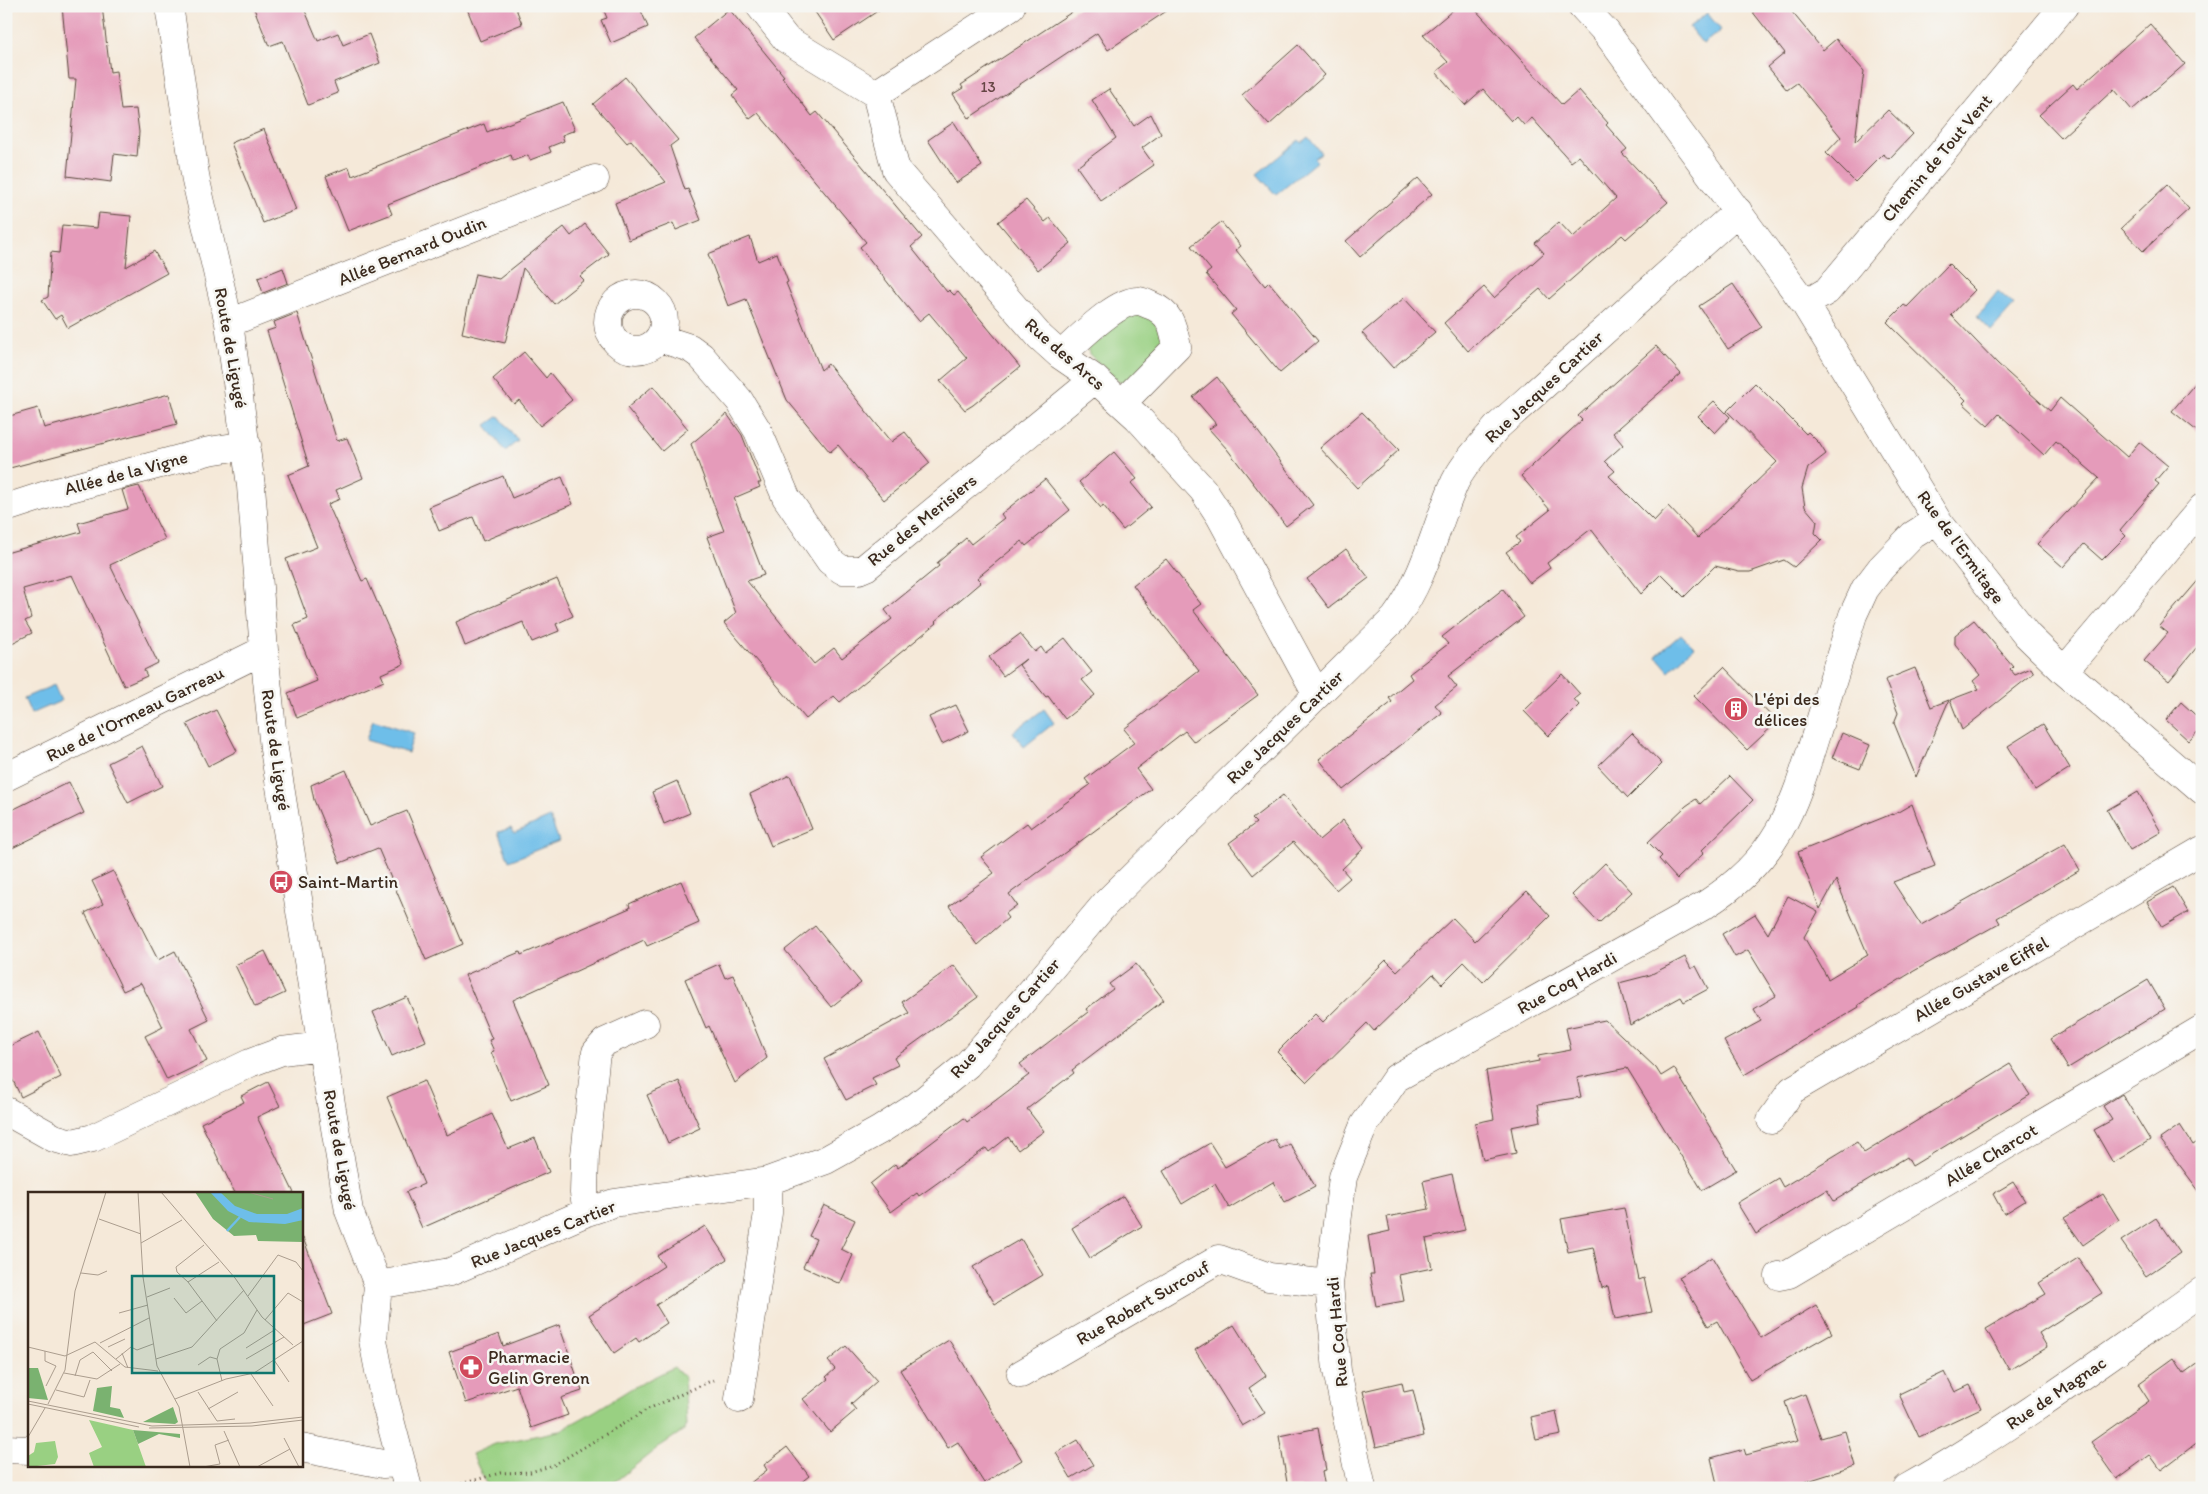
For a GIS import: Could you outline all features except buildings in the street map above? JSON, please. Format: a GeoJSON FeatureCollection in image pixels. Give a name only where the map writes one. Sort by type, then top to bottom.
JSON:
{"type":"FeatureCollection","features":[{"type":"Feature","properties":{"kind":"street","name":"Route de Ligugé"},"geometry":{"type":"LineString","coordinates":[[169,6],[196,180],[229,323],[247,446],[274,749],[349,1211],[378,1285],[373,1340],[384,1397],[404,1475]]}},
{"type":"Feature","properties":{"kind":"street"},"geometry":{"type":"LineString","coordinates":[[760,6],[786,39],[876,94],[1012,6]]}},
{"type":"Feature","properties":{"kind":"street","name":"Rue de l'Ermitage"},"geometry":{"type":"LineString","coordinates":[[1582,6],[1606,32],[1805,304],[1937,520],[2027,635],[2064,671],[2202,790]]}},
{"type":"Feature","properties":{"kind":"street","name":"Chemin de Tout Vent"},"geometry":{"type":"LineString","coordinates":[[1805,304],[1826,291],[2064,6]]}},
{"type":"Feature","properties":{"kind":"street","name":"Rue des Arcs"},"geometry":{"type":"LineString","coordinates":[[876,94],[896,170],[1040,337],[1095,380],[1146,426],[1211,501],[1318,695]]}},
{"type":"Feature","properties":{"kind":"street","name":"Allée Bernard Oudin"},"geometry":{"type":"LineString","coordinates":[[229,323],[594,179]]}},
{"type":"Feature","properties":{"kind":"street","name":"Rue Jacques Cartier"},"geometry":{"type":"LineString","coordinates":[[378,1285],[450,1272],[587,1212],[614,1203],[768,1181],[826,1160],[880,1130],[924,1100],[967,1065],[1105,904],[1378,636],[1410,598],[1456,481],[1467,463],[1497,428],[1738,211]]}},
{"type":"Feature","properties":{"kind":"street"},"geometry":{"type":"LineString","coordinates":[[1061,355],[1103,319],[1123,305],[1138,301],[1157,308],[1173,324],[1177,347],[1122,403]]}},
{"type":"Feature","properties":{"kind":"street","name":"Rue des Merisiers"},"geometry":{"type":"LineString","coordinates":[[659,338],[690,348],[701,356],[739,400],[758,431],[780,485],[790,504],[824,554],[836,567],[842,570],[858,570],[866,567],[1095,380]]}},
{"type":"Feature","properties":{"kind":"street","name":"Allée de la Vigne"},"geometry":{"type":"LineString","coordinates":[[6,508],[60,491],[209,451],[247,446]]}},
{"type":"Feature","properties":{"kind":"street"},"geometry":{"type":"LineString","coordinates":[[2064,671],[2202,508]]}},
{"type":"Feature","properties":{"kind":"street","name":"Rue Coq Hardi"},"geometry":{"type":"LineString","coordinates":[[1362,1488],[1337,1372],[1329,1284],[1343,1177],[1364,1125],[1396,1078],[1705,905],[1748,872],[1784,824],[1797,795],[1853,614],[1865,589],[1881,568],[1913,535],[1937,520]]}},
{"type":"Feature","properties":{"kind":"street","name":"Rue de l'Ormeau Garreau"},"geometry":{"type":"LineString","coordinates":[[6,777],[264,650]]}},
{"type":"Feature","properties":{"kind":"street","name":"Allée Gustave Eiffel"},"geometry":{"type":"LineString","coordinates":[[1771,1120],[1792,1090],[2202,850]]}},
{"type":"Feature","properties":{"kind":"street"},"geometry":{"type":"LineString","coordinates":[[587,1212],[584,1193],[585,1155],[596,1052],[605,1042],[645,1024]]}},
{"type":"Feature","properties":{"kind":"street","name":"Allée Charcot"},"geometry":{"type":"LineString","coordinates":[[1779,1276],[1788,1274],[1936,1188],[2202,1028]]}},
{"type":"Feature","properties":{"kind":"street"},"geometry":{"type":"LineString","coordinates":[[6,1112],[54,1138],[72,1143],[93,1138],[250,1063],[282,1051],[322,1046]]}},
{"type":"Feature","properties":{"kind":"street"},"geometry":{"type":"LineString","coordinates":[[741,1386],[768,1213],[768,1181]]}},
{"type":"Feature","properties":{"kind":"street","name":"Rue Robert Surcouf"},"geometry":{"type":"LineString","coordinates":[[1021,1374],[1219,1259],[1269,1277],[1329,1284]]}},
{"type":"Feature","properties":{"kind":"street","name":"Rue de Magnac"},"geometry":{"type":"LineString","coordinates":[[1907,1488],[1962,1456],[2043,1404],[2202,1291]]}},
{"type":"Feature","properties":{"kind":"street"},"geometry":{"type":"LineString","coordinates":[[302,1448],[383,1464],[404,1475]]}},
{"type":"Feature","properties":{"kind":"street"},"geometry":{"type":"LineString","coordinates":[[6,1449],[28,1450]]}},
{"type":"Feature","properties":{"kind":"path"},"geometry":{"type":"LineString","coordinates":[[447,1488],[500,1473],[530,1472],[554,1466],[648,1409],[714,1380],[741,1386]]}},
{"type":"Feature","properties":{"kind":"green space"},"geometry":{"type":"Polygon","coordinates":[[[1133,310],[1154,320],[1164,342],[1127,384],[1119,382],[1089,354],[1088,346],[1133,310]]]}},
{"type":"Feature","properties":{"kind":"green space"},"geometry":{"type":"Polygon","coordinates":[[[674,1367],[684,1377],[687,1425],[684,1430],[656,1449],[607,1488],[488,1488],[472,1454],[495,1444],[559,1431],[632,1388],[674,1367]]]}},
{"type":"Feature","properties":{"kind":"water"},"geometry":{"type":"Polygon","coordinates":[[[1707,13],[1721,30],[1703,44],[1689,27],[1707,13]]]}},
{"type":"Feature","properties":{"kind":"water"},"geometry":{"type":"Polygon","coordinates":[[[1308,137],[1321,153],[1314,158],[1317,161],[1276,195],[1257,174],[1299,140],[1301,143],[1308,137]]]}},
{"type":"Feature","properties":{"kind":"water"},"geometry":{"type":"Polygon","coordinates":[[[1998,291],[2014,305],[1991,331],[1977,317],[1998,291]]]}},
{"type":"Feature","properties":{"kind":"water"},"geometry":{"type":"Polygon","coordinates":[[[499,416],[518,441],[505,451],[486,425],[499,416]]]}},
{"type":"Feature","properties":{"kind":"water"},"geometry":{"type":"Polygon","coordinates":[[[1681,634],[1694,647],[1669,671],[1656,656],[1681,634]]]}},
{"type":"Feature","properties":{"kind":"water"},"geometry":{"type":"Polygon","coordinates":[[[54,685],[61,701],[31,714],[24,698],[54,685]]]}},
{"type":"Feature","properties":{"kind":"water"},"geometry":{"type":"Polygon","coordinates":[[[1044,709],[1054,723],[1024,747],[1013,732],[1044,709]]]}},
{"type":"Feature","properties":{"kind":"water"},"geometry":{"type":"Polygon","coordinates":[[[373,720],[414,733],[408,753],[366,740],[373,720]]]}},
{"type":"Feature","properties":{"kind":"water"},"geometry":{"type":"Polygon","coordinates":[[[550,817],[559,841],[509,861],[498,832],[511,828],[514,833],[550,817]]]}},
{"type":"Feature","properties":{"kind":"place","name":"L'épi des délices"},"geometry":{"type":"Point","coordinates":[1736,709]}},
{"type":"Feature","properties":{"kind":"place","name":"Saint-Martin"},"geometry":{"type":"Point","coordinates":[281,882]}},
{"type":"Feature","properties":{"kind":"place","name":"Pharmacie Gelin Grenon"},"geometry":{"type":"Point","coordinates":[471,1367]}}]}
